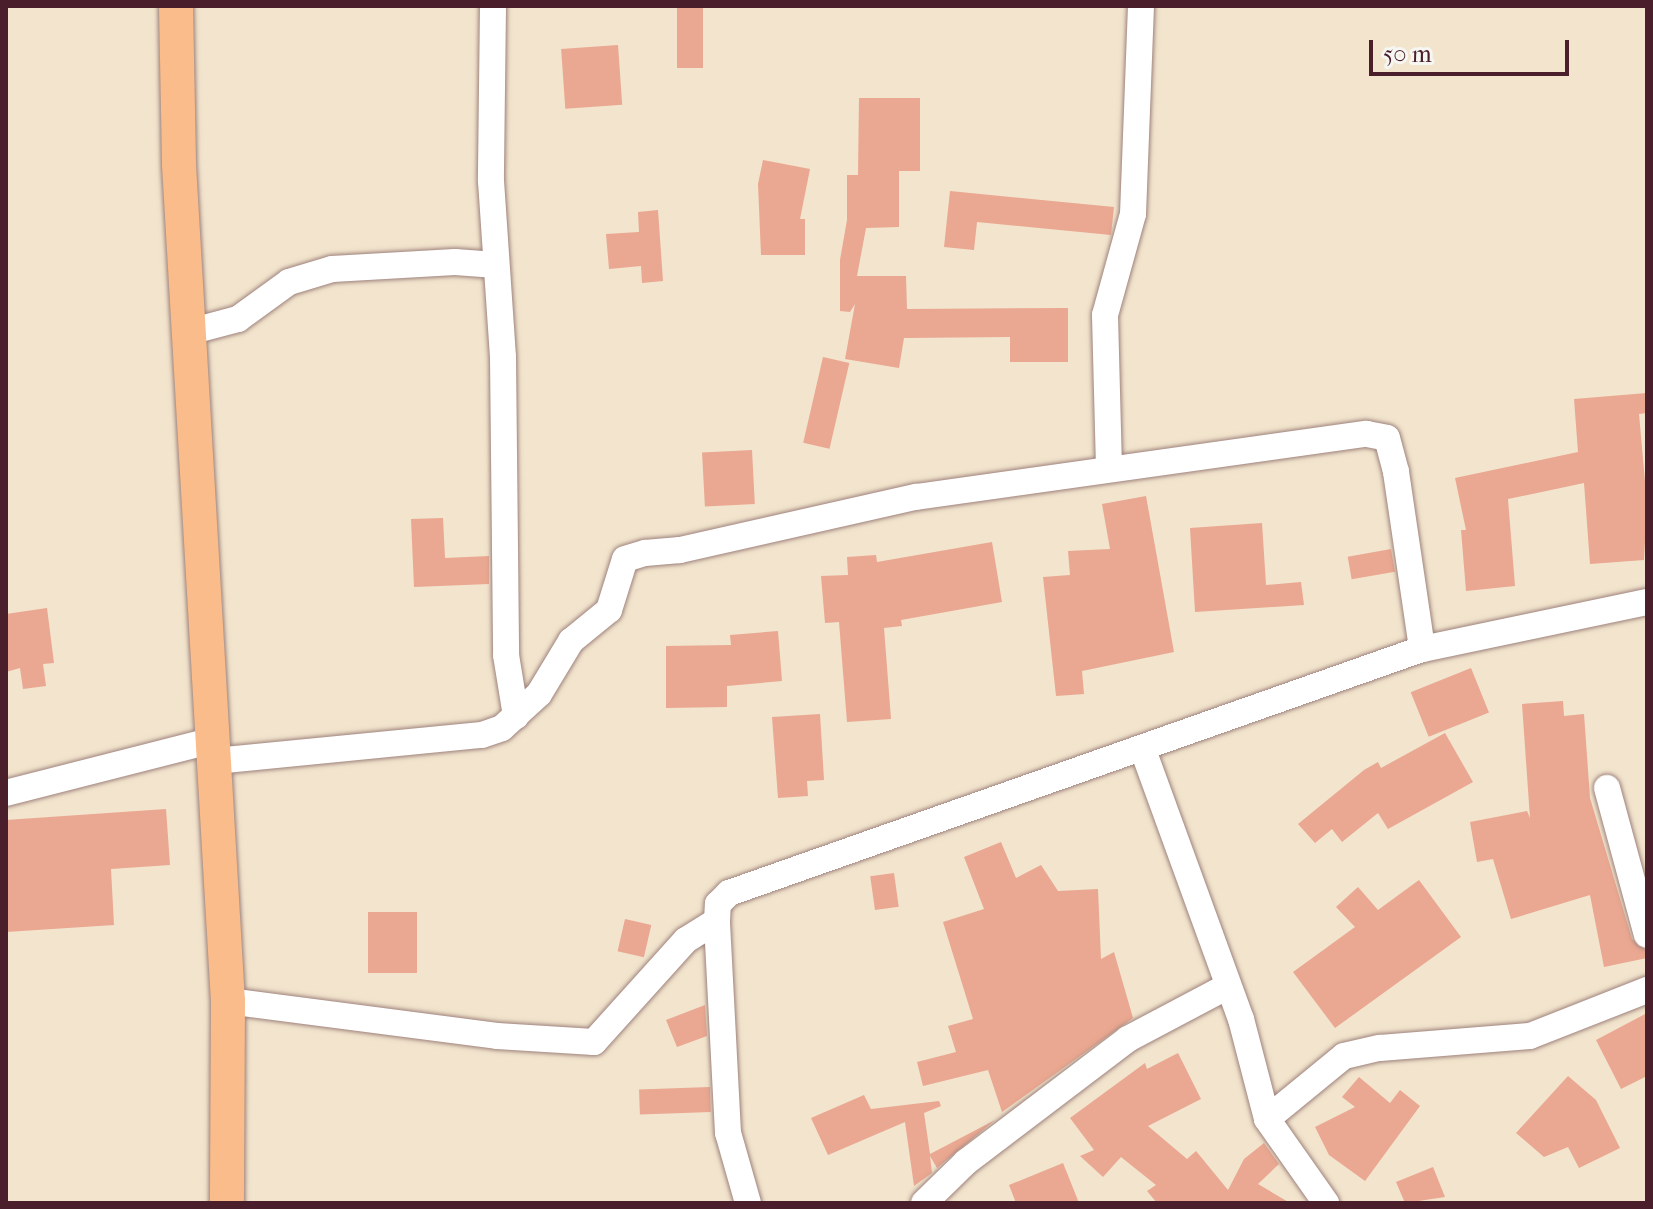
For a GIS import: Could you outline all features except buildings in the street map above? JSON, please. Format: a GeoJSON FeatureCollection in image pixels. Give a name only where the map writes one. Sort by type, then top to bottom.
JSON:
{"type":"FeatureCollection","features":[{"type":"Feature","properties":{"kind":"main road"},"geometry":{"type":"LineString","coordinates":[[176,6],[189,332],[228,1001],[227,1203]]}},
{"type":"Feature","properties":{"kind":"street"},"geometry":{"type":"LineString","coordinates":[[493,6],[496,265],[503,357],[506,655],[516,716]]}},
{"type":"Feature","properties":{"kind":"street"},"geometry":{"type":"LineString","coordinates":[[1109,468],[1105,315],[1133,214],[1141,6]]}},
{"type":"Feature","properties":{"kind":"street"},"geometry":{"type":"LineString","coordinates":[[189,332],[238,319],[289,282],[332,269],[455,262],[496,265]]}},
{"type":"Feature","properties":{"kind":"street"},"geometry":{"type":"LineString","coordinates":[[6,793],[214,751],[482,735],[516,716],[539,694],[571,641],[609,610],[625,559],[916,497],[1367,434],[1387,438],[1422,649]]}},
{"type":"Feature","properties":{"kind":"street"},"geometry":{"type":"LineString","coordinates":[[748,1203],[728,1133],[717,921],[718,904],[729,893],[1143,750],[1422,649],[1647,602]]}},
{"type":"Feature","properties":{"kind":"street"},"geometry":{"type":"LineString","coordinates":[[1143,750],[1228,986],[1267,1119],[1326,1203]]}},
{"type":"Feature","properties":{"kind":"street"},"geometry":{"type":"LineString","coordinates":[[1607,788],[1647,935]]}},
{"type":"Feature","properties":{"kind":"street"},"geometry":{"type":"LineString","coordinates":[[228,1001],[497,1036],[594,1042],[686,940],[717,921]]}},
{"type":"Feature","properties":{"kind":"street"},"geometry":{"type":"LineString","coordinates":[[924,1203],[966,1162],[1128,1039],[1228,986]]}},
{"type":"Feature","properties":{"kind":"street"},"geometry":{"type":"LineString","coordinates":[[1267,1119],[1344,1056],[1380,1048],[1530,1036],[1647,990]]}}]}
